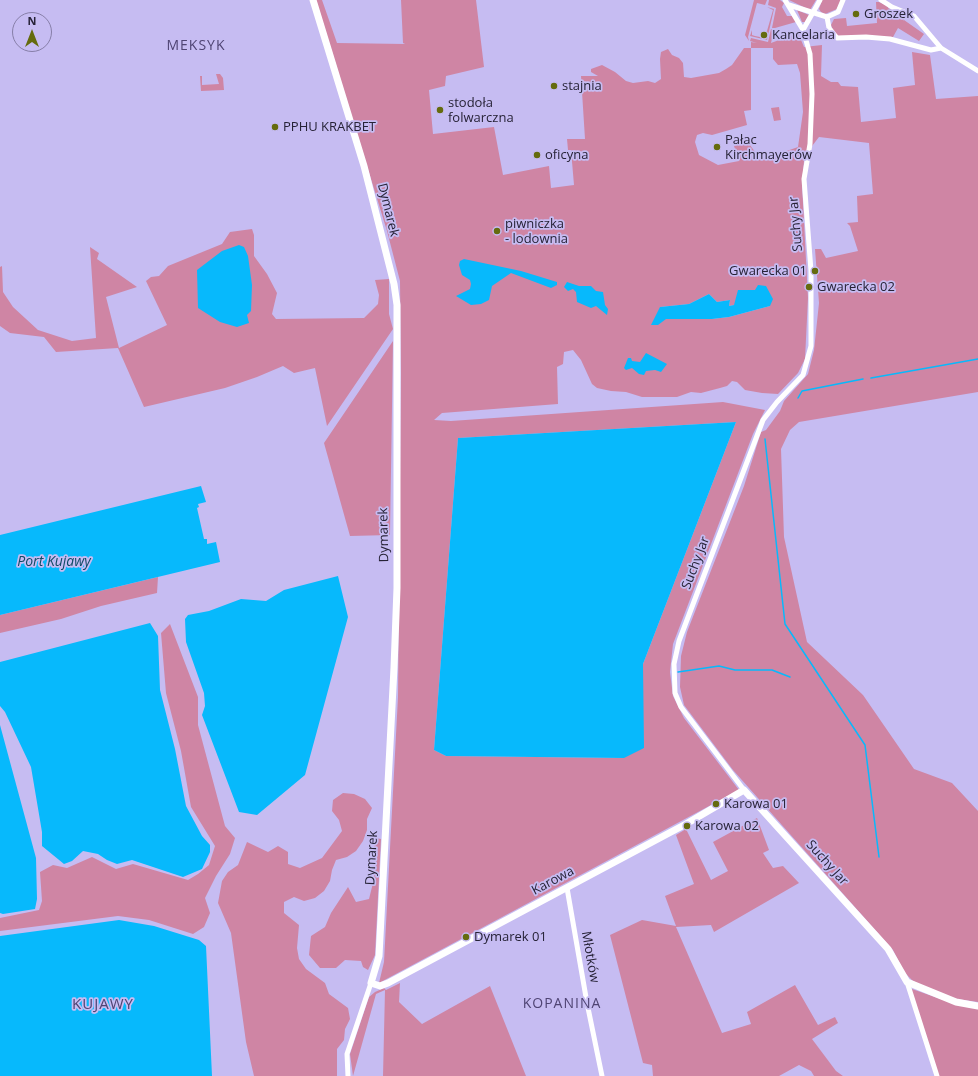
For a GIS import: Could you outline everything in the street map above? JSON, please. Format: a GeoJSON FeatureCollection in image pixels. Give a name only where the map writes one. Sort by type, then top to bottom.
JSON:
{"type":"FeatureCollection","features":[{"type":"Feature","properties":{"kind":"street","name":"Dymarek"},"geometry":{"type":"LineString","coordinates":[[313,0],[364,166],[394,284],[397,305],[397,588],[379,956],[348,1054],[348,1076]]}},
{"type":"Feature","properties":{"kind":"street","name":"Suchy Jar"},"geometry":{"type":"LineString","coordinates":[[785,0],[803,30],[810,54],[812,94],[810,144],[804,179],[811,271],[812,306],[809,357],[803,375],[777,402],[763,420],[679,641],[674,664],[675,692],[681,707],[744,790],[888,949],[907,982],[937,1076]]}},
{"type":"Feature","properties":{"kind":"street"},"geometry":{"type":"LineString","coordinates":[[803,30],[820,0]]}},
{"type":"Feature","properties":{"kind":"street"},"geometry":{"type":"LineString","coordinates":[[789,5],[827,17],[838,12],[843,0]]}},
{"type":"Feature","properties":{"kind":"street"},"geometry":{"type":"LineString","coordinates":[[881,0],[892,7],[914,16],[942,48],[978,71]]}},
{"type":"Feature","properties":{"kind":"street"},"geometry":{"type":"LineString","coordinates":[[827,17],[829,28],[837,38],[866,37],[890,40],[926,50],[936,50],[942,48]]}},
{"type":"Feature","properties":{"kind":"street","name":"Karowa"},"geometry":{"type":"LineString","coordinates":[[371,984],[380,986],[388,984],[692,821],[744,790]]}},
{"type":"Feature","properties":{"kind":"street","name":"Młotków"},"geometry":{"type":"LineString","coordinates":[[567,888],[587,1003],[602,1076]]}},
{"type":"Feature","properties":{"kind":"street"},"geometry":{"type":"LineString","coordinates":[[907,982],[956,1002],[978,1006]]}},
{"type":"Feature","properties":{"kind":"shaded area"},"geometry":{"type":"Polygon","coordinates":[[[316,0],[322,0],[337,43],[405,44],[403,43],[401,0],[476,0],[484,67],[446,76],[445,86],[429,90],[433,134],[494,127],[503,175],[549,166],[551,188],[574,185],[571,150],[568,150],[567,139],[585,139],[581,76],[598,76],[591,72],[591,69],[602,65],[615,72],[626,81],[633,83],[648,81],[655,83],[661,79],[661,52],[668,49],[672,55],[679,58],[683,63],[684,77],[691,78],[719,73],[726,69],[732,65],[744,48],[751,48],[751,42],[757,43],[750,41],[751,38],[768,42],[771,29],[774,30],[771,43],[798,33],[804,47],[822,45],[821,76],[831,82],[838,82],[841,86],[858,87],[861,122],[896,118],[893,88],[915,85],[912,52],[930,55],[936,99],[978,96],[978,392],[799,422],[790,430],[781,449],[784,537],[807,642],[863,695],[914,769],[952,783],[978,811],[978,1002],[957,999],[935,992],[913,981],[904,972],[893,950],[733,770],[684,705],[680,687],[681,656],[687,632],[744,486],[761,432],[766,430],[780,411],[784,401],[808,374],[814,350],[819,303],[815,249],[821,249],[826,258],[858,251],[850,226],[847,223],[858,222],[857,196],[873,194],[869,143],[819,137],[809,150],[804,161],[802,184],[808,298],[805,359],[798,373],[778,394],[745,390],[737,382],[732,381],[727,386],[701,393],[691,392],[677,397],[642,397],[626,392],[597,388],[592,384],[581,360],[573,350],[564,352],[563,364],[557,367],[558,404],[442,413],[434,420],[451,421],[723,402],[765,410],[753,434],[673,644],[670,672],[673,696],[684,718],[739,790],[379,983],[384,962],[398,697],[401,373],[400,281],[387,231],[316,0]],[[751,48],[751,110],[744,111],[747,125],[712,135],[703,133],[697,135],[695,142],[699,155],[718,165],[739,161],[734,146],[747,141],[761,160],[798,147],[803,112],[800,73],[797,64],[778,65],[773,59],[773,48],[751,48]],[[755,290],[734,305],[729,306],[730,300],[717,302],[709,294],[689,304],[660,307],[666,319],[712,319],[729,317],[770,306],[755,290]],[[736,422],[458,438],[434,750],[446,756],[624,758],[643,664],[736,422]]]}},
{"type":"Feature","properties":{"kind":"shaded area"},"geometry":{"type":"Polygon","coordinates":[[[754,0],[767,0],[765,5],[757,3],[748,37],[749,41],[745,35],[754,0]]]}},
{"type":"Feature","properties":{"kind":"shaded area"},"geometry":{"type":"Polygon","coordinates":[[[769,0],[780,0],[784,3],[782,7],[787,16],[792,16],[796,22],[772,28],[776,8],[768,5],[769,0]]]}},
{"type":"Feature","properties":{"kind":"shaded area"},"geometry":{"type":"Polygon","coordinates":[[[789,0],[816,0],[810,10],[789,0]]]}},
{"type":"Feature","properties":{"kind":"shaded area"},"geometry":{"type":"Polygon","coordinates":[[[822,0],[841,0],[837,9],[825,14],[819,9],[822,0]]]}},
{"type":"Feature","properties":{"kind":"shaded area"},"geometry":{"type":"Polygon","coordinates":[[[876,2],[888,6],[888,8],[905,17],[903,21],[904,20],[924,34],[919,41],[898,28],[893,37],[839,36],[834,33],[831,25],[834,19],[846,18],[847,26],[877,23],[876,2]]]}},
{"type":"Feature","properties":{"kind":"shaded area"},"geometry":{"type":"Polygon","coordinates":[[[767,7],[774,9],[767,40],[750,36],[752,30],[752,35],[765,38],[773,10],[767,7]]]}},
{"type":"Feature","properties":{"kind":"shaded area"},"geometry":{"type":"Polygon","coordinates":[[[797,10],[809,15],[805,22],[802,22],[797,10]]]}},
{"type":"Feature","properties":{"kind":"shaded area"},"geometry":{"type":"Polygon","coordinates":[[[216,74],[220,74],[223,78],[224,90],[201,91],[200,76],[202,76],[202,85],[219,84],[216,74]]]}},
{"type":"Feature","properties":{"kind":"shaded area"},"geometry":{"type":"Polygon","coordinates":[[[779,107],[781,120],[774,121],[771,108],[779,107]]]}},
{"type":"Feature","properties":{"kind":"shaded area"},"geometry":{"type":"Polygon","coordinates":[[[252,229],[254,235],[254,256],[267,274],[277,293],[272,314],[276,319],[364,318],[378,304],[379,295],[375,280],[389,279],[389,314],[393,329],[327,426],[315,368],[294,373],[283,366],[225,388],[144,407],[118,348],[56,352],[44,337],[10,333],[0,326],[0,267],[2,266],[3,292],[13,307],[38,330],[72,341],[96,338],[90,247],[99,253],[97,259],[137,287],[106,297],[119,348],[167,325],[146,281],[151,277],[159,276],[168,266],[222,244],[230,232],[252,229]]]}},
{"type":"Feature","properties":{"kind":"shaded area"},"geometry":{"type":"Polygon","coordinates":[[[393,341],[390,535],[350,536],[324,443],[393,341]]]}},
{"type":"Feature","properties":{"kind":"shaded area"},"geometry":{"type":"Polygon","coordinates":[[[158,577],[157,593],[101,606],[61,619],[0,633],[0,615],[158,577]]]}},
{"type":"Feature","properties":{"kind":"shaded area"},"geometry":{"type":"Polygon","coordinates":[[[170,624],[198,697],[198,725],[225,826],[235,838],[230,854],[216,876],[205,898],[210,913],[204,927],[193,934],[149,920],[118,916],[0,931],[0,918],[39,910],[42,901],[40,872],[53,865],[67,868],[92,857],[116,869],[133,864],[188,880],[209,865],[215,846],[191,807],[181,751],[166,693],[161,633],[170,624]]]}},
{"type":"Feature","properties":{"kind":"shaded area"},"geometry":{"type":"Polygon","coordinates":[[[343,793],[354,794],[365,799],[372,808],[367,819],[367,830],[363,841],[356,851],[347,857],[336,860],[330,881],[324,891],[315,898],[304,901],[294,897],[284,902],[284,913],[299,925],[297,948],[299,959],[306,969],[325,983],[329,994],[348,1008],[350,1019],[345,1029],[344,1040],[337,1049],[337,1076],[254,1076],[246,1042],[231,933],[218,903],[222,881],[228,872],[238,865],[247,842],[268,852],[278,846],[288,852],[288,864],[300,868],[322,858],[342,831],[339,820],[332,811],[333,800],[343,793]]]}},
{"type":"Feature","properties":{"kind":"shaded area"},"geometry":{"type":"Polygon","coordinates":[[[757,818],[769,850],[763,853],[773,868],[783,866],[799,883],[714,932],[711,925],[676,927],[722,1033],[751,1024],[747,1012],[795,985],[818,1025],[835,1017],[838,1023],[812,1039],[836,1071],[843,1076],[814,1076],[811,1071],[799,1065],[779,1076],[653,1076],[652,1065],[643,1063],[610,935],[642,920],[676,926],[665,896],[694,884],[676,835],[686,829],[711,880],[728,871],[713,842],[757,818]]]}},
{"type":"Feature","properties":{"kind":"shaded area"},"geometry":{"type":"Polygon","coordinates":[[[376,838],[381,839],[375,955],[368,970],[363,967],[361,961],[345,960],[336,968],[320,968],[309,955],[311,936],[325,927],[331,913],[348,887],[356,902],[369,899],[374,879],[374,861],[372,855],[376,838]]]}},
{"type":"Feature","properties":{"kind":"shaded area"},"geometry":{"type":"Polygon","coordinates":[[[400,983],[399,1002],[422,1024],[490,986],[526,1076],[383,1076],[385,990],[376,994],[353,1076],[350,1054],[369,997],[375,992],[384,988],[386,990],[400,983]]]}},
{"type":"Feature","properties":{"kind":"shaded area"},"geometry":{"type":"Polygon","coordinates":[[[912,989],[952,1003],[978,1008],[978,1076],[938,1076],[912,996],[912,989]]]}},
{"type":"Feature","properties":{"kind":"water"},"geometry":{"type":"Polygon","coordinates":[[[239,245],[244,247],[248,256],[252,285],[251,311],[247,315],[249,323],[237,327],[220,322],[198,308],[197,270],[222,251],[239,245]]]}},
{"type":"Feature","properties":{"kind":"water"},"geometry":{"type":"Polygon","coordinates":[[[464,259],[521,271],[557,282],[557,285],[551,288],[511,273],[492,286],[489,300],[481,304],[471,305],[456,296],[470,289],[470,280],[462,275],[459,265],[460,261],[464,259]]]}},
{"type":"Feature","properties":{"kind":"water"},"geometry":{"type":"Polygon","coordinates":[[[567,282],[579,286],[591,286],[596,291],[603,292],[605,305],[608,309],[607,315],[596,306],[591,308],[577,302],[576,292],[573,289],[568,291],[564,287],[567,282]]]}},
{"type":"Feature","properties":{"kind":"water"},"geometry":{"type":"Polygon","coordinates":[[[758,285],[766,286],[773,299],[770,306],[729,317],[712,319],[666,319],[658,325],[651,325],[660,307],[689,304],[709,294],[717,302],[730,300],[729,306],[734,305],[738,290],[755,290],[758,285]]]}},
{"type":"Feature","properties":{"kind":"water"},"geometry":{"type":"Polygon","coordinates":[[[646,353],[667,364],[661,372],[655,370],[646,371],[644,375],[639,374],[632,368],[626,370],[624,368],[628,358],[631,358],[632,361],[640,362],[646,353]]]}},
{"type":"Feature","properties":{"kind":"water"},"geometry":{"type":"Polygon","coordinates":[[[736,422],[643,664],[644,748],[624,758],[446,756],[434,750],[458,438],[736,422]]]}},
{"type":"Feature","properties":{"kind":"water","name":"Port Kujawy"},"geometry":{"type":"Polygon","coordinates":[[[201,486],[206,502],[198,504],[199,507],[197,508],[204,539],[207,539],[207,544],[216,542],[220,562],[0,615],[0,535],[201,486]]]}},
{"type":"Feature","properties":{"kind":"water"},"geometry":{"type":"Polygon","coordinates":[[[338,576],[348,617],[305,775],[257,815],[239,812],[202,715],[205,706],[204,693],[186,642],[185,619],[188,615],[209,611],[241,599],[266,601],[284,590],[338,576]]]}},
{"type":"Feature","properties":{"kind":"water"},"geometry":{"type":"Polygon","coordinates":[[[150,623],[158,636],[160,690],[175,749],[186,806],[202,836],[210,845],[210,852],[202,869],[183,877],[132,860],[117,864],[98,854],[83,851],[72,861],[64,864],[42,846],[42,832],[31,767],[5,712],[0,706],[0,662],[150,623]]]}},
{"type":"Feature","properties":{"kind":"water"},"geometry":{"type":"Polygon","coordinates":[[[0,725],[36,858],[37,899],[35,909],[3,914],[0,913],[0,725]]]}},
{"type":"Feature","properties":{"kind":"water"},"geometry":{"type":"Polygon","coordinates":[[[119,920],[154,926],[199,940],[206,946],[212,1076],[0,1076],[0,936],[119,920]]]}},
{"type":"Feature","properties":{"kind":"waterway"},"geometry":{"type":"LineString","coordinates":[[871,378],[978,359]]}},
{"type":"Feature","properties":{"kind":"waterway"},"geometry":{"type":"LineString","coordinates":[[798,398],[802,391],[863,379]]}},
{"type":"Feature","properties":{"kind":"waterway"},"geometry":{"type":"LineString","coordinates":[[765,439],[785,624],[865,745],[879,857]]}},
{"type":"Feature","properties":{"kind":"waterway"},"geometry":{"type":"LineString","coordinates":[[678,672],[719,666],[735,670],[772,670],[790,677]]}},
{"type":"Feature","properties":{"kind":"place","name":"Groszek"},"geometry":{"type":"Point","coordinates":[856,14]}},
{"type":"Feature","properties":{"kind":"place","name":"Kancelaria"},"geometry":{"type":"Point","coordinates":[764,35]}},
{"type":"Feature","properties":{"kind":"place","name":"stajnia"},"geometry":{"type":"Point","coordinates":[554,86]}},
{"type":"Feature","properties":{"kind":"place","name":"stodoła folwarczna"},"geometry":{"type":"Point","coordinates":[440,110]}},
{"type":"Feature","properties":{"kind":"place","name":"PPHU KRAKBET"},"geometry":{"type":"Point","coordinates":[275,127]}},
{"type":"Feature","properties":{"kind":"place","name":"Pałac Kirchmayerów"},"geometry":{"type":"Point","coordinates":[717,147]}},
{"type":"Feature","properties":{"kind":"place","name":"oficyna"},"geometry":{"type":"Point","coordinates":[537,155]}},
{"type":"Feature","properties":{"kind":"place","name":"piwniczka - lodownia"},"geometry":{"type":"Point","coordinates":[497,231]}},
{"type":"Feature","properties":{"kind":"place","name":"Gwarecka 01"},"geometry":{"type":"Point","coordinates":[815,271]}},
{"type":"Feature","properties":{"kind":"place","name":"Gwarecka 02"},"geometry":{"type":"Point","coordinates":[809,287]}},
{"type":"Feature","properties":{"kind":"place","name":"Karowa 01"},"geometry":{"type":"Point","coordinates":[716,804]}},
{"type":"Feature","properties":{"kind":"place","name":"Karowa 02"},"geometry":{"type":"Point","coordinates":[687,826]}},
{"type":"Feature","properties":{"kind":"place","name":"Dymarek 01"},"geometry":{"type":"Point","coordinates":[466,937]}},
{"type":"Feature","properties":{"kind":"district","name":"MEKSYK"},"geometry":{"type":"Point","coordinates":[196,46]}},
{"type":"Feature","properties":{"kind":"district","name":"KOPANINA"},"geometry":{"type":"Point","coordinates":[562,1004]}},
{"type":"Feature","properties":{"kind":"district","name":"KUJAWY"},"geometry":{"type":"Point","coordinates":[103,1005]}}]}
